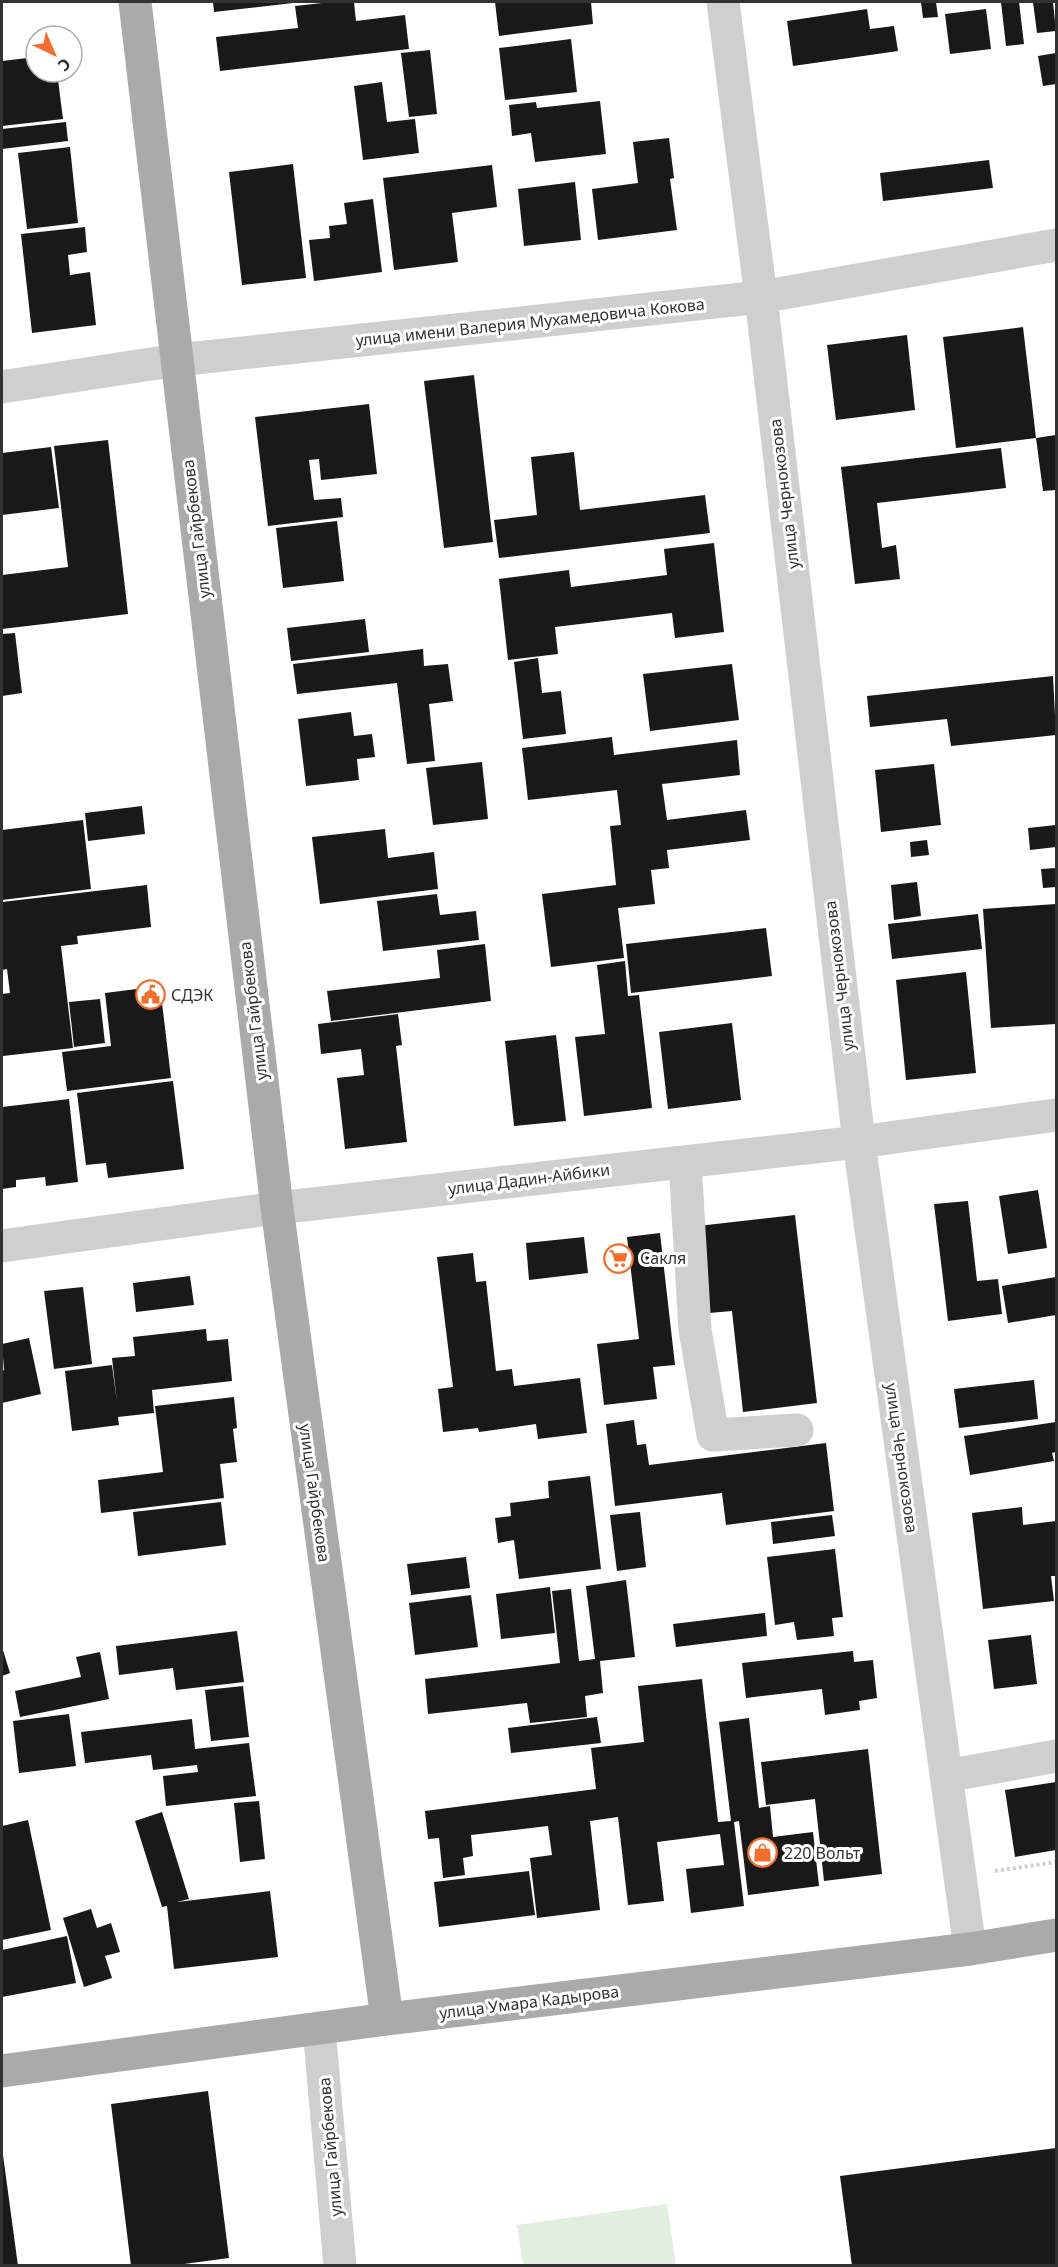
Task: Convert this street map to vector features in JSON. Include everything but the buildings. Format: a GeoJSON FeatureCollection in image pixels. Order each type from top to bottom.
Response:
{"type":"FeatureCollection","features":[{"type":"Feature","properties":{"kind":"main road","name":"улица Гайрбекова"},"geometry":{"type":"LineString","coordinates":[[135,2],[277,1208],[387,2019]]}},
{"type":"Feature","properties":{"kind":"main road","name":"улица Умара Кадырова"},"geometry":{"type":"LineString","coordinates":[[2,2071],[387,2019],[970,1949],[1056,1935]]}},
{"type":"Feature","properties":{"kind":"street","name":"улица Чернокозова"},"geometry":{"type":"LineString","coordinates":[[723,2],[761,297],[859,1142],[970,1949]]}},
{"type":"Feature","properties":{"kind":"street","name":"улица имени Валерия Мухамедовича Кокова"},"geometry":{"type":"LineString","coordinates":[[2,387],[177,360],[761,297],[1056,245]]}},
{"type":"Feature","properties":{"kind":"street","name":"улица Дадин-Айбики"},"geometry":{"type":"LineString","coordinates":[[2,1246],[277,1208],[859,1142],[1056,1115]]}},
{"type":"Feature","properties":{"kind":"street"},"geometry":{"type":"LineString","coordinates":[[685,1162],[695,1330],[713,1436],[797,1430]]}},
{"type":"Feature","properties":{"kind":"street"},"geometry":{"type":"LineString","coordinates":[[946,1776],[1056,1756]]}},
{"type":"Feature","properties":{"kind":"street","name":"улица Гайрбекова"},"geometry":{"type":"LineString","coordinates":[[319,2028],[340,2265]]}},
{"type":"Feature","properties":{"kind":"path"},"geometry":{"type":"LineString","coordinates":[[960,1876],[1056,1862]]}},
{"type":"Feature","properties":{"kind":"green space"},"geometry":{"type":"Polygon","coordinates":[[[667,2204],[676,2265],[523,2265],[517,2225],[667,2204]]]}},
{"type":"Feature","properties":{"kind":"place","name":"СДЭК"},"geometry":{"type":"Point","coordinates":[150,995]}},
{"type":"Feature","properties":{"kind":"place","name":"Сакля"},"geometry":{"type":"Point","coordinates":[619,1258]}},
{"type":"Feature","properties":{"kind":"place","name":"220 Вольт"},"geometry":{"type":"Point","coordinates":[763,1853]}}]}
